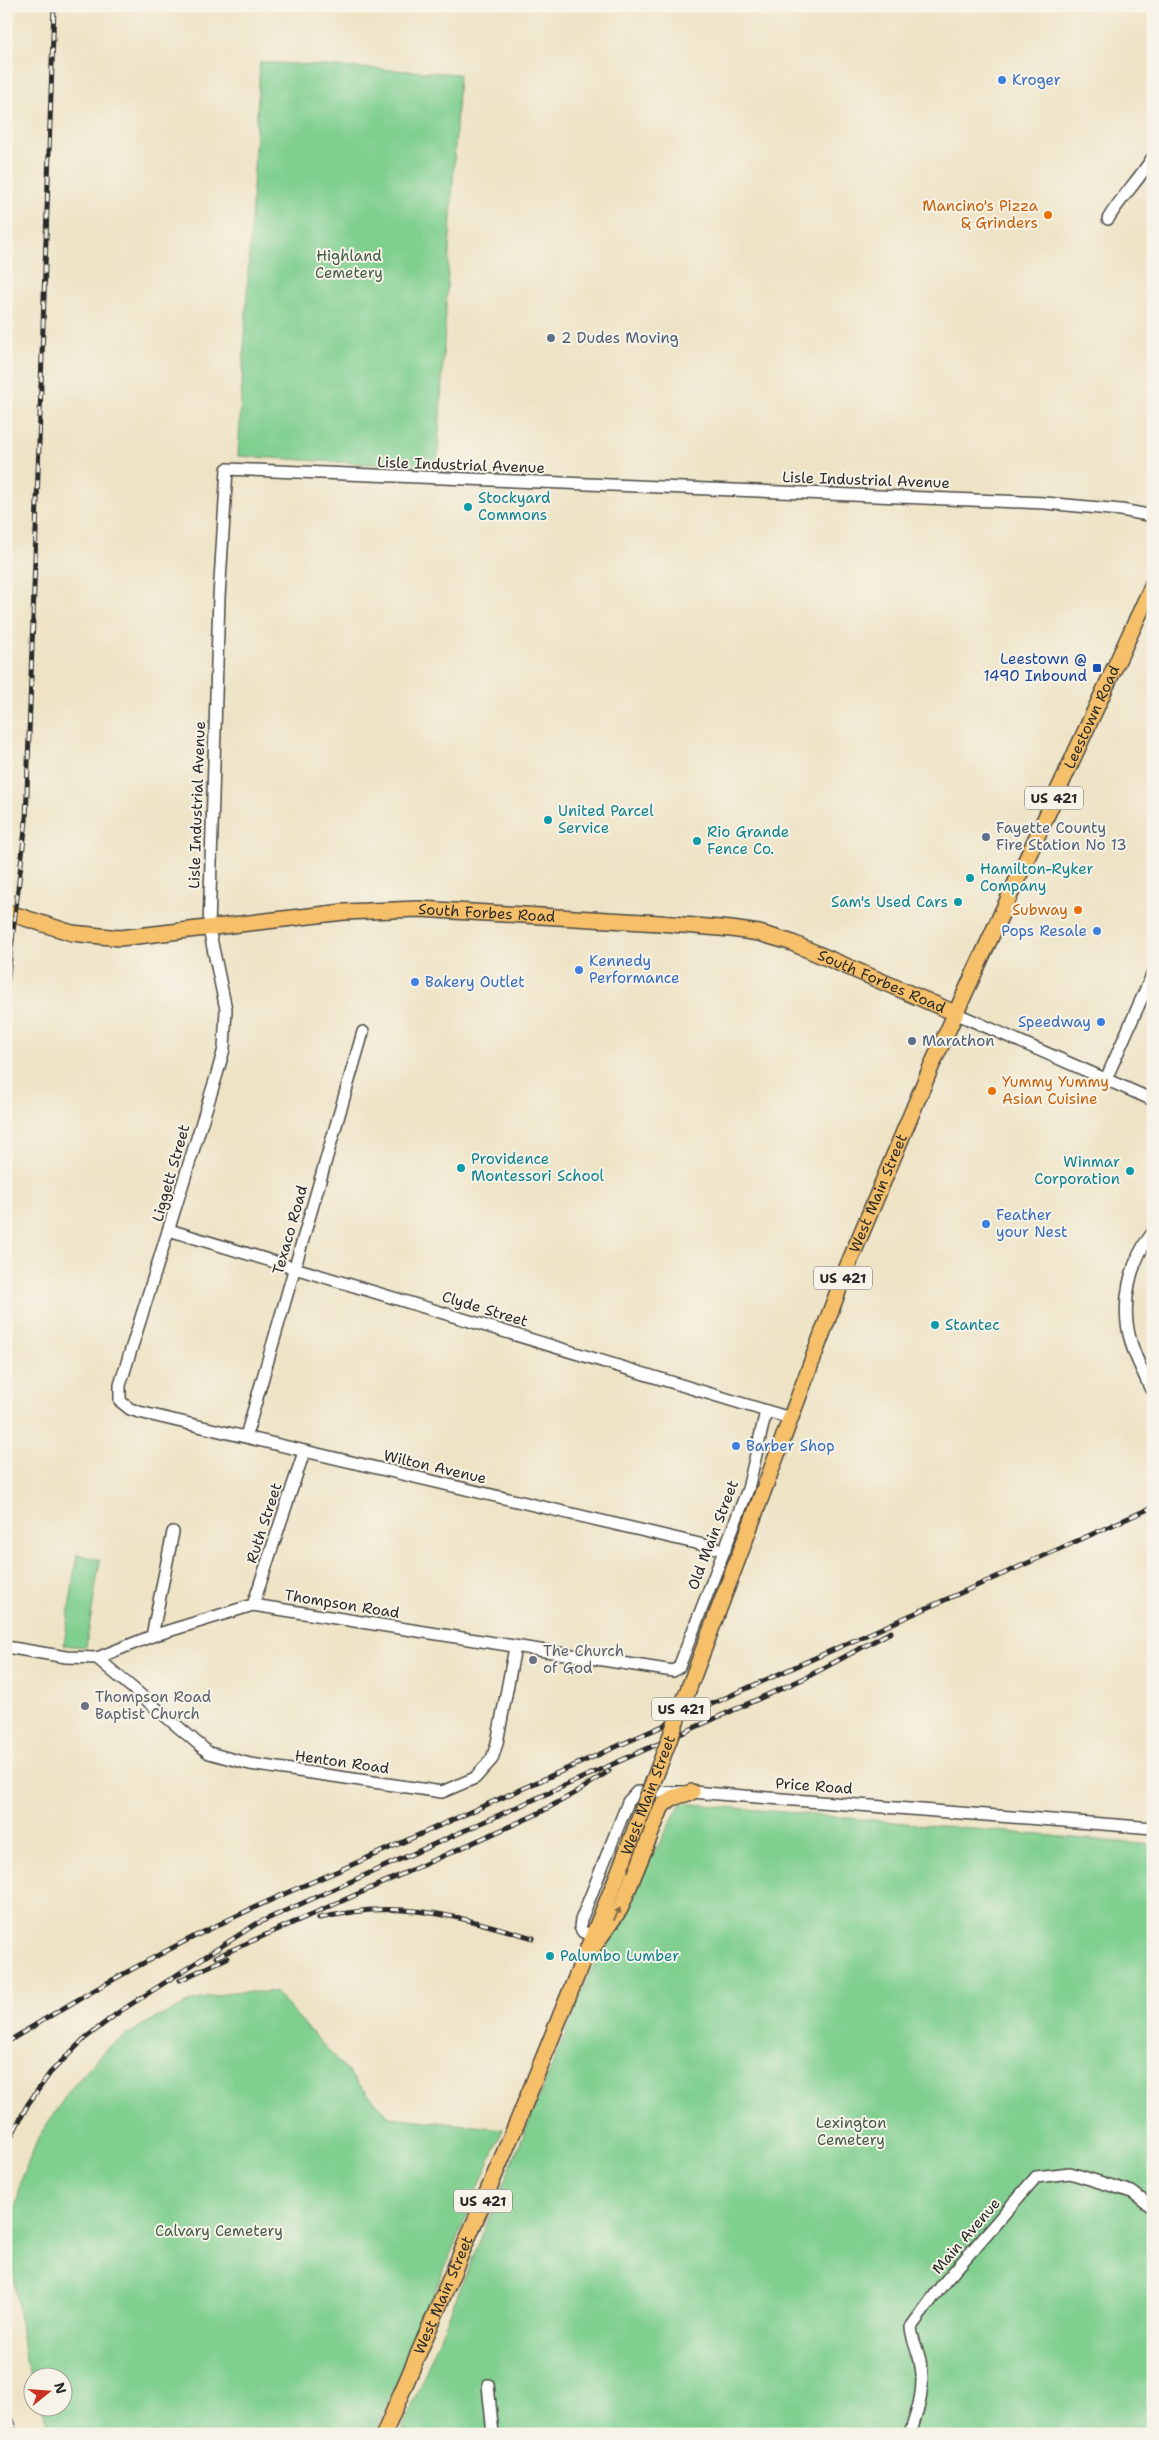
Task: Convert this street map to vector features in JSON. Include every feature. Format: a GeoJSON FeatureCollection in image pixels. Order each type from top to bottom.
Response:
{"type":"FeatureCollection","features":[{"type":"Feature","properties":{"kind":"main road","name":"Leestown Road"},"geometry":{"type":"LineString","coordinates":[[955,1013],[1153,584]]}},
{"type":"Feature","properties":{"kind":"main road","name":"South Forbes Road"},"geometry":{"type":"LineString","coordinates":[[6,912],[47,927],[120,938],[344,912],[419,909],[731,929],[790,942],[955,1013]]}},
{"type":"Feature","properties":{"kind":"main road","name":"West Main Street"},"geometry":{"type":"LineString","coordinates":[[384,2434],[580,1969],[620,1869],[850,1259],[955,1013]]}},
{"type":"Feature","properties":{"kind":"main road"},"geometry":{"type":"LineString","coordinates":[[580,1969],[617,1914],[662,1806],[672,1798],[692,1792]]}},
{"type":"Feature","properties":{"kind":"street"},"geometry":{"type":"LineString","coordinates":[[1108,219],[1119,200],[1141,177],[1153,157]]}},
{"type":"Feature","properties":{"kind":"street","name":"Lisle Industrial Avenue"},"geometry":{"type":"LineString","coordinates":[[209,929],[218,625],[227,469],[1045,503],[1121,510],[1153,516]]}},
{"type":"Feature","properties":{"kind":"street","name":"Liggett Street"},"geometry":{"type":"LineString","coordinates":[[139,1412],[123,1405],[119,1393],[120,1385],[218,1074],[226,1030],[226,1009],[209,929]]}},
{"type":"Feature","properties":{"kind":"street"},"geometry":{"type":"LineString","coordinates":[[1106,1079],[1153,973]]}},
{"type":"Feature","properties":{"kind":"street"},"geometry":{"type":"LineString","coordinates":[[955,1013],[1153,1100]]}},
{"type":"Feature","properties":{"kind":"street","name":"Texaco Road"},"geometry":{"type":"LineString","coordinates":[[246,1436],[363,1032]]}},
{"type":"Feature","properties":{"kind":"street","name":"Clyde Street"},"geometry":{"type":"LineString","coordinates":[[170,1230],[790,1418]]}},
{"type":"Feature","properties":{"kind":"street"},"geometry":{"type":"LineString","coordinates":[[1150,1388],[1131,1342],[1126,1316],[1132,1274],[1139,1252],[1153,1232]]}},
{"type":"Feature","properties":{"kind":"street","name":"Old Main Street"},"geometry":{"type":"LineString","coordinates":[[679,1667],[748,1488],[766,1411]]}},
{"type":"Feature","properties":{"kind":"street","name":"Wilton Avenue"},"geometry":{"type":"LineString","coordinates":[[139,1412],[725,1550]]}},
{"type":"Feature","properties":{"kind":"street","name":"Ruth Street"},"geometry":{"type":"LineString","coordinates":[[253,1605],[304,1452]]}},
{"type":"Feature","properties":{"kind":"street"},"geometry":{"type":"LineString","coordinates":[[152,1636],[173,1532]]}},
{"type":"Feature","properties":{"kind":"street","name":"Thompson Road"},"geometry":{"type":"LineString","coordinates":[[6,1647],[66,1657],[97,1658],[152,1636],[253,1605],[636,1664],[667,1672],[679,1667]]}},
{"type":"Feature","properties":{"kind":"street","name":"Henton Road"},"geometry":{"type":"LineString","coordinates":[[97,1658],[209,1753],[250,1764],[442,1792],[474,1778],[492,1759],[497,1743],[515,1646]]}},
{"type":"Feature","properties":{"kind":"street","name":"Price Road"},"geometry":{"type":"LineString","coordinates":[[593,1936],[583,1932],[580,1927],[581,1920],[628,1802],[637,1792],[692,1792],[1153,1828]]}},
{"type":"Feature","properties":{"kind":"street","name":"Main Avenue"},"geometry":{"type":"LineString","coordinates":[[910,2434],[922,2399],[920,2361],[912,2340],[911,2328],[943,2284],[1036,2177],[1070,2173],[1132,2192],[1153,2208]]}},
{"type":"Feature","properties":{"kind":"street"},"geometry":{"type":"LineString","coordinates":[[488,2385],[494,2434]]}},
{"type":"Feature","properties":{"kind":"green space","name":"Highland Cemetery"},"geometry":{"type":"Polygon","coordinates":[[[260,62],[459,74],[437,468],[238,456],[260,62]]]}},
{"type":"Feature","properties":{"kind":"green space"},"geometry":{"type":"Polygon","coordinates":[[[77,1554],[100,1560],[86,1647],[64,1645],[77,1554]]]}},
{"type":"Feature","properties":{"kind":"green space","name":"Lexington Cemetery"},"geometry":{"type":"Polygon","coordinates":[[[681,1803],[1153,1845],[1153,2434],[400,2434],[592,1969],[681,1803]]]}},
{"type":"Feature","properties":{"kind":"green space","name":"Calvary Cemetery"},"geometry":{"type":"Polygon","coordinates":[[[232,1992],[275,1992],[389,2117],[503,2129],[375,2434],[52,2434],[46,2418],[72,2418],[72,2368],[28,2368],[25,2360],[9,2239],[22,2178],[39,2136],[69,2091],[106,2049],[146,2023],[193,2001],[232,1992]]]}},
{"type":"Feature","properties":{"kind":"railway"},"geometry":{"type":"LineString","coordinates":[[6,992],[26,821],[54,6]]}},
{"type":"Feature","properties":{"kind":"railway"},"geometry":{"type":"LineString","coordinates":[[6,2043],[127,1972],[252,1909],[1153,1507]]}},
{"type":"Feature","properties":{"kind":"railway"},"geometry":{"type":"LineString","coordinates":[[6,2146],[28,2104],[50,2073],[84,2039],[119,2012],[256,1924],[805,1678],[891,1632]]}},
{"type":"Feature","properties":{"kind":"railway"},"geometry":{"type":"LineString","coordinates":[[216,1957],[535,1815],[577,1792],[609,1771]]}},
{"type":"Feature","properties":{"kind":"railway"},"geometry":{"type":"LineString","coordinates":[[319,1918],[345,1913],[392,1909],[433,1913],[474,1921],[533,1938]]}},
{"type":"Feature","properties":{"kind":"railway"},"geometry":{"type":"LineString","coordinates":[[180,1980],[227,1958]]}},
{"type":"Feature","properties":{"kind":"railway"},"geometry":{"type":"LineString","coordinates":[[6,2406],[16,2434]]}},
{"type":"Feature","properties":{"kind":"place","name":"Kroger"},"geometry":{"type":"Point","coordinates":[1002,80]}},
{"type":"Feature","properties":{"kind":"place","name":"Mancino's Pizza & Grinders"},"geometry":{"type":"Point","coordinates":[1048,215]}},
{"type":"Feature","properties":{"kind":"place","name":"2 Dudes Moving"},"geometry":{"type":"Point","coordinates":[551,338]}},
{"type":"Feature","properties":{"kind":"place","name":"Stockyard Commons"},"geometry":{"type":"Point","coordinates":[468,507]}},
{"type":"Feature","properties":{"kind":"place","name":"Leestown @ 1490 Inbound"},"geometry":{"type":"Point","coordinates":[1097,668]}},
{"type":"Feature","properties":{"kind":"place","name":"United Parcel Service"},"geometry":{"type":"Point","coordinates":[548,820]}},
{"type":"Feature","properties":{"kind":"place","name":"Fayette County Fire Station No 13"},"geometry":{"type":"Point","coordinates":[986,837]}},
{"type":"Feature","properties":{"kind":"place","name":"Rio Grande Fence Co."},"geometry":{"type":"Point","coordinates":[697,841]}},
{"type":"Feature","properties":{"kind":"place","name":"Hamilton-Ryker Company"},"geometry":{"type":"Point","coordinates":[970,878]}},
{"type":"Feature","properties":{"kind":"place","name":"Sam's Used Cars"},"geometry":{"type":"Point","coordinates":[958,902]}},
{"type":"Feature","properties":{"kind":"place","name":"Subway"},"geometry":{"type":"Point","coordinates":[1078,910]}},
{"type":"Feature","properties":{"kind":"place","name":"Pops Resale"},"geometry":{"type":"Point","coordinates":[1097,931]}},
{"type":"Feature","properties":{"kind":"place","name":"Kennedy Performance"},"geometry":{"type":"Point","coordinates":[579,970]}},
{"type":"Feature","properties":{"kind":"place","name":"Bakery Outlet"},"geometry":{"type":"Point","coordinates":[415,982]}},
{"type":"Feature","properties":{"kind":"place","name":"Speedway"},"geometry":{"type":"Point","coordinates":[1101,1022]}},
{"type":"Feature","properties":{"kind":"place","name":"Marathon"},"geometry":{"type":"Point","coordinates":[912,1041]}},
{"type":"Feature","properties":{"kind":"place","name":"Yummy Yummy Asian Cuisine"},"geometry":{"type":"Point","coordinates":[992,1091]}},
{"type":"Feature","properties":{"kind":"place","name":"Providence Montessori School"},"geometry":{"type":"Point","coordinates":[461,1168]}},
{"type":"Feature","properties":{"kind":"place","name":"Winmar Corporation"},"geometry":{"type":"Point","coordinates":[1130,1171]}},
{"type":"Feature","properties":{"kind":"place","name":"Feather your Nest"},"geometry":{"type":"Point","coordinates":[986,1224]}},
{"type":"Feature","properties":{"kind":"place","name":"Stantec"},"geometry":{"type":"Point","coordinates":[935,1325]}},
{"type":"Feature","properties":{"kind":"place","name":"Barber Shop"},"geometry":{"type":"Point","coordinates":[736,1446]}},
{"type":"Feature","properties":{"kind":"place","name":"The Church of God"},"geometry":{"type":"Point","coordinates":[533,1660]}},
{"type":"Feature","properties":{"kind":"place","name":"Thompson Road Baptist Church"},"geometry":{"type":"Point","coordinates":[85,1706]}},
{"type":"Feature","properties":{"kind":"place","name":"Palumbo Lumber"},"geometry":{"type":"Point","coordinates":[550,1956]}}]}
